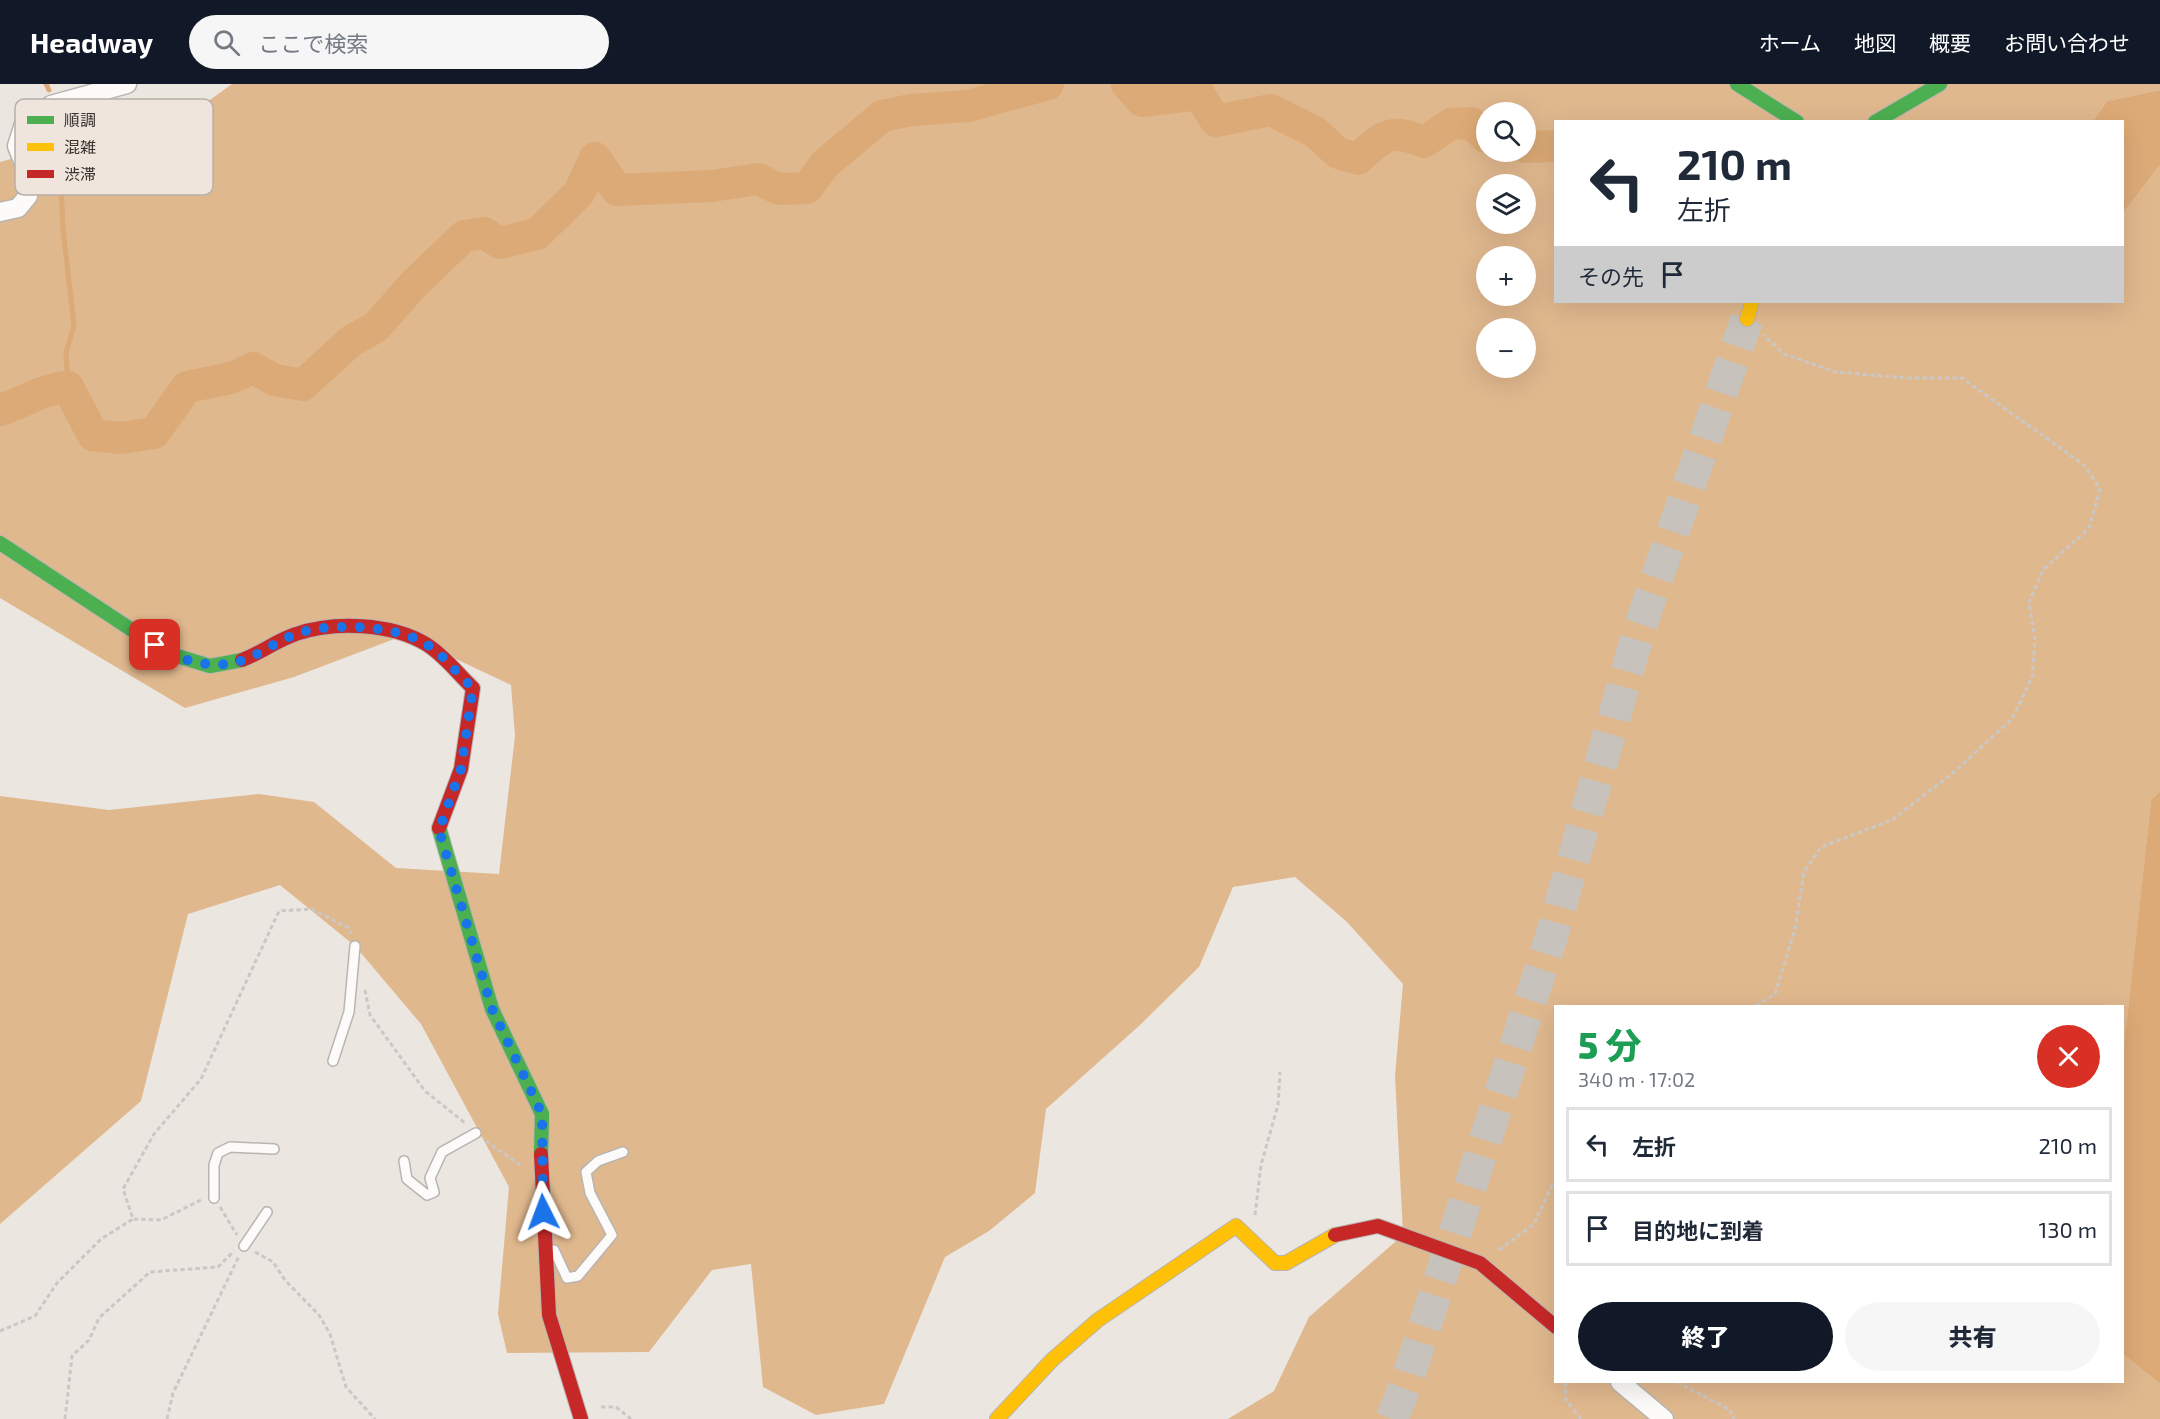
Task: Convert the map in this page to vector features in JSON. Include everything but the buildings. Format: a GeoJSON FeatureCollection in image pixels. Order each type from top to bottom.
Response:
{"type":"FeatureCollection","features":[{"type":"Feature","properties":{"kind":"main road"},"geometry":{"type":"LineString","coordinates":[[1737,84],[1794,120]]}},
{"type":"Feature","properties":{"kind":"main road"},"geometry":{"type":"LineString","coordinates":[[1878,120],[1940,84]]}},
{"type":"Feature","properties":{"kind":"main road"},"geometry":{"type":"LineString","coordinates":[[1747,319],[1752,303]]}},
{"type":"Feature","properties":{"kind":"main road"},"geometry":{"type":"LineString","coordinates":[[0,543],[167,653],[193,661],[213,666],[231,664],[297,633],[324,628],[361,627],[412,637],[426,644],[473,688],[461,769],[439,830],[492,1009],[542,1114],[541,1179],[549,1315],[580,1416]]}},
{"type":"Feature","properties":{"kind":"main road"},"geometry":{"type":"LineString","coordinates":[[997,1419],[1016,1396],[1113,1308],[1212,1246],[1236,1226],[1275,1263],[1286,1263],[1332,1236],[1378,1226],[1480,1263],[1554,1325]]}},
{"type":"Feature","properties":{"kind":"street"},"geometry":{"type":"LineString","coordinates":[[73,99],[127,84]]}},
{"type":"Feature","properties":{"kind":"street"},"geometry":{"type":"LineString","coordinates":[[0,213],[18,208],[28,195]]}},
{"type":"Feature","properties":{"kind":"street"},"geometry":{"type":"LineString","coordinates":[[1621,1383],[1664,1419]]}},
{"type":"Feature","properties":{"kind":"lane"},"geometry":{"type":"LineString","coordinates":[[333,1061],[349,1012],[355,946]]}},
{"type":"Feature","properties":{"kind":"lane"},"geometry":{"type":"LineString","coordinates":[[404,1161],[407,1179],[427,1195],[434,1192],[430,1178],[442,1152],[476,1133]]}},
{"type":"Feature","properties":{"kind":"lane"},"geometry":{"type":"LineString","coordinates":[[214,1198],[214,1165],[218,1153],[230,1147],[274,1149]]}},
{"type":"Feature","properties":{"kind":"lane"},"geometry":{"type":"LineString","coordinates":[[544,1229],[567,1278],[579,1276],[612,1235],[590,1193],[586,1172],[598,1161],[623,1152]]}},
{"type":"Feature","properties":{"kind":"lane"},"geometry":{"type":"LineString","coordinates":[[244,1246],[267,1212]]}},
{"type":"Feature","properties":{"kind":"path"},"geometry":{"type":"LineString","coordinates":[[1747,319],[1784,354],[1836,372],[1907,378],[1962,378],[2084,465],[2100,489],[2089,528],[2043,570],[2029,602],[2035,640],[2032,677],[2012,719],[1953,773],[1892,820],[1821,847],[1804,872],[1795,929],[1775,993],[1757,1005]]}},
{"type":"Feature","properties":{"kind":"path"},"geometry":{"type":"LineString","coordinates":[[133,1219],[123,1189],[154,1134],[201,1079],[279,911],[310,909],[349,928],[355,946]]}},
{"type":"Feature","properties":{"kind":"path"},"geometry":{"type":"LineString","coordinates":[[363,982],[370,1015],[425,1091],[476,1133],[541,1179]]}},
{"type":"Feature","properties":{"kind":"path"},"geometry":{"type":"LineString","coordinates":[[1252,1240],[1261,1165],[1278,1105],[1280,1072]]}},
{"type":"Feature","properties":{"kind":"path"},"geometry":{"type":"LineString","coordinates":[[1480,1263],[1534,1224],[1554,1181]]}},
{"type":"Feature","properties":{"kind":"path"},"geometry":{"type":"LineString","coordinates":[[0,1331],[34,1316],[57,1283],[101,1239],[133,1219],[161,1220],[206,1198],[214,1198],[244,1246],[273,1262],[285,1280],[319,1316],[330,1334],[346,1387],[375,1419]]}},
{"type":"Feature","properties":{"kind":"path"},"geometry":{"type":"LineString","coordinates":[[65,1419],[72,1356],[88,1340],[99,1318],[150,1272],[218,1268],[236,1249],[244,1246]]}},
{"type":"Feature","properties":{"kind":"path"},"geometry":{"type":"LineString","coordinates":[[167,1419],[173,1393],[244,1246]]}},
{"type":"Feature","properties":{"kind":"path"},"geometry":{"type":"LineString","coordinates":[[1565,1383],[1566,1400],[1581,1419]]}},
{"type":"Feature","properties":{"kind":"path"},"geometry":{"type":"LineString","coordinates":[[1679,1383],[1730,1410],[1734,1419]]}},
{"type":"Feature","properties":{"kind":"path"},"geometry":{"type":"LineString","coordinates":[[580,1416],[616,1407],[631,1419]]}},
{"type":"Feature","properties":{"kind":"shaded area"},"geometry":{"type":"Polygon","coordinates":[[[232,84],[2160,84],[2160,90],[2107,101],[2094,120],[1554,120],[1554,303],[2124,303],[2124,212],[2160,165],[2160,791],[2151,800],[2124,1058],[2124,1005],[1554,1005],[1554,1383],[2124,1383],[2124,1355],[2160,1384],[2160,1419],[1228,1419],[1274,1391],[1309,1317],[1403,1235],[1395,1076],[1403,984],[1347,922],[1295,877],[1233,887],[1199,967],[1140,1025],[1046,1109],[1035,1193],[989,1231],[945,1257],[884,1404],[816,1415],[763,1387],[751,1264],[712,1270],[649,1352],[507,1353],[498,1314],[509,1187],[421,1024],[355,946],[280,885],[188,914],[141,1101],[0,1224],[0,796],[109,810],[259,794],[314,802],[396,868],[499,874],[515,736],[511,685],[405,635],[294,677],[185,708],[0,598],[0,162],[15,158],[15,195],[213,195],[211,99],[232,84]]]}},
{"type":"Feature","properties":{"kind":"shaded area"},"geometry":{"type":"Polygon","coordinates":[[[2160,90],[2160,165],[2124,212],[2124,120],[2094,120],[2107,101],[2160,90]]]}},
{"type":"Feature","properties":{"kind":"shaded area"},"geometry":{"type":"Polygon","coordinates":[[[2160,791],[2160,1384],[2124,1355],[2124,1050],[2151,800],[2160,791]]]}},
{"type":"Feature","properties":{"kind":"waterway"},"geometry":{"type":"LineString","coordinates":[[46,84],[49,90]]}},
{"type":"Feature","properties":{"kind":"waterway"},"geometry":{"type":"LineString","coordinates":[[0,410],[42,393],[68,387],[93,435],[121,438],[154,433],[187,387],[231,378],[253,368],[275,380],[303,385],[351,341],[376,327],[413,285],[464,236],[484,233],[500,243],[537,234],[579,193],[595,158],[617,190],[712,186],[758,179],[779,189],[807,188],[825,164],[882,116],[911,110],[968,106],[1048,84]]}},
{"type":"Feature","properties":{"kind":"waterway"},"geometry":{"type":"LineString","coordinates":[[1127,84],[1142,101],[1199,94],[1216,121],[1271,110],[1315,132],[1338,153],[1358,159],[1374,144],[1388,136],[1403,135],[1424,142],[1451,124],[1471,123],[1476,128]]}},
{"type":"Feature","properties":{"kind":"waterway"},"geometry":{"type":"LineString","coordinates":[[1536,147],[1554,146]]}},
{"type":"Feature","properties":{"kind":"waterway"},"geometry":{"type":"LineString","coordinates":[[61,195],[74,325],[66,353],[68,387]]}},
{"type":"Feature","properties":{"kind":"tunnel"},"geometry":{"type":"LineString","coordinates":[[1392,1419],[1406,1384],[1551,938],[1640,627],[1747,319]]}},
{"type":"Feature","properties":{"kind":"traffic: fast"},"geometry":{"type":"LineString","coordinates":[[1737,84],[1794,120]]}},
{"type":"Feature","properties":{"kind":"traffic: fast"},"geometry":{"type":"LineString","coordinates":[[1878,120],[1940,84]]}},
{"type":"Feature","properties":{"kind":"traffic: fast"},"geometry":{"type":"LineString","coordinates":[[0,543],[167,653],[210,666],[242,660]]}},
{"type":"Feature","properties":{"kind":"traffic: fast"},"geometry":{"type":"LineString","coordinates":[[439,828],[492,1009],[542,1114],[541,1154]]}},
{"type":"Feature","properties":{"kind":"traffic: slow"},"geometry":{"type":"LineString","coordinates":[[1747,319],[1752,303]]}},
{"type":"Feature","properties":{"kind":"traffic: slow"},"geometry":{"type":"LineString","coordinates":[[997,1419],[1052,1360],[1098,1320],[1236,1226],[1275,1263],[1286,1263],[1335,1235]]}},
{"type":"Feature","properties":{"kind":"traffic: jam"},"geometry":{"type":"LineString","coordinates":[[242,660],[296,634],[327,627],[345,626],[380,628],[396,632],[426,644],[439,654],[473,688],[461,769],[439,828]]}},
{"type":"Feature","properties":{"kind":"traffic: jam"},"geometry":{"type":"LineString","coordinates":[[541,1154],[549,1315],[581,1419]]}},
{"type":"Feature","properties":{"kind":"traffic: jam"},"geometry":{"type":"LineString","coordinates":[[1335,1235],[1378,1226],[1480,1263],[1554,1325]]}},
{"type":"Feature","properties":{"kind":"route"},"geometry":{"type":"LineString","coordinates":[[155,645],[167,653],[213,666],[231,664],[249,658],[297,633],[324,628],[361,627],[412,637],[426,644],[473,688],[461,769],[439,830],[492,1009],[542,1114],[543,1212]]}}]}
